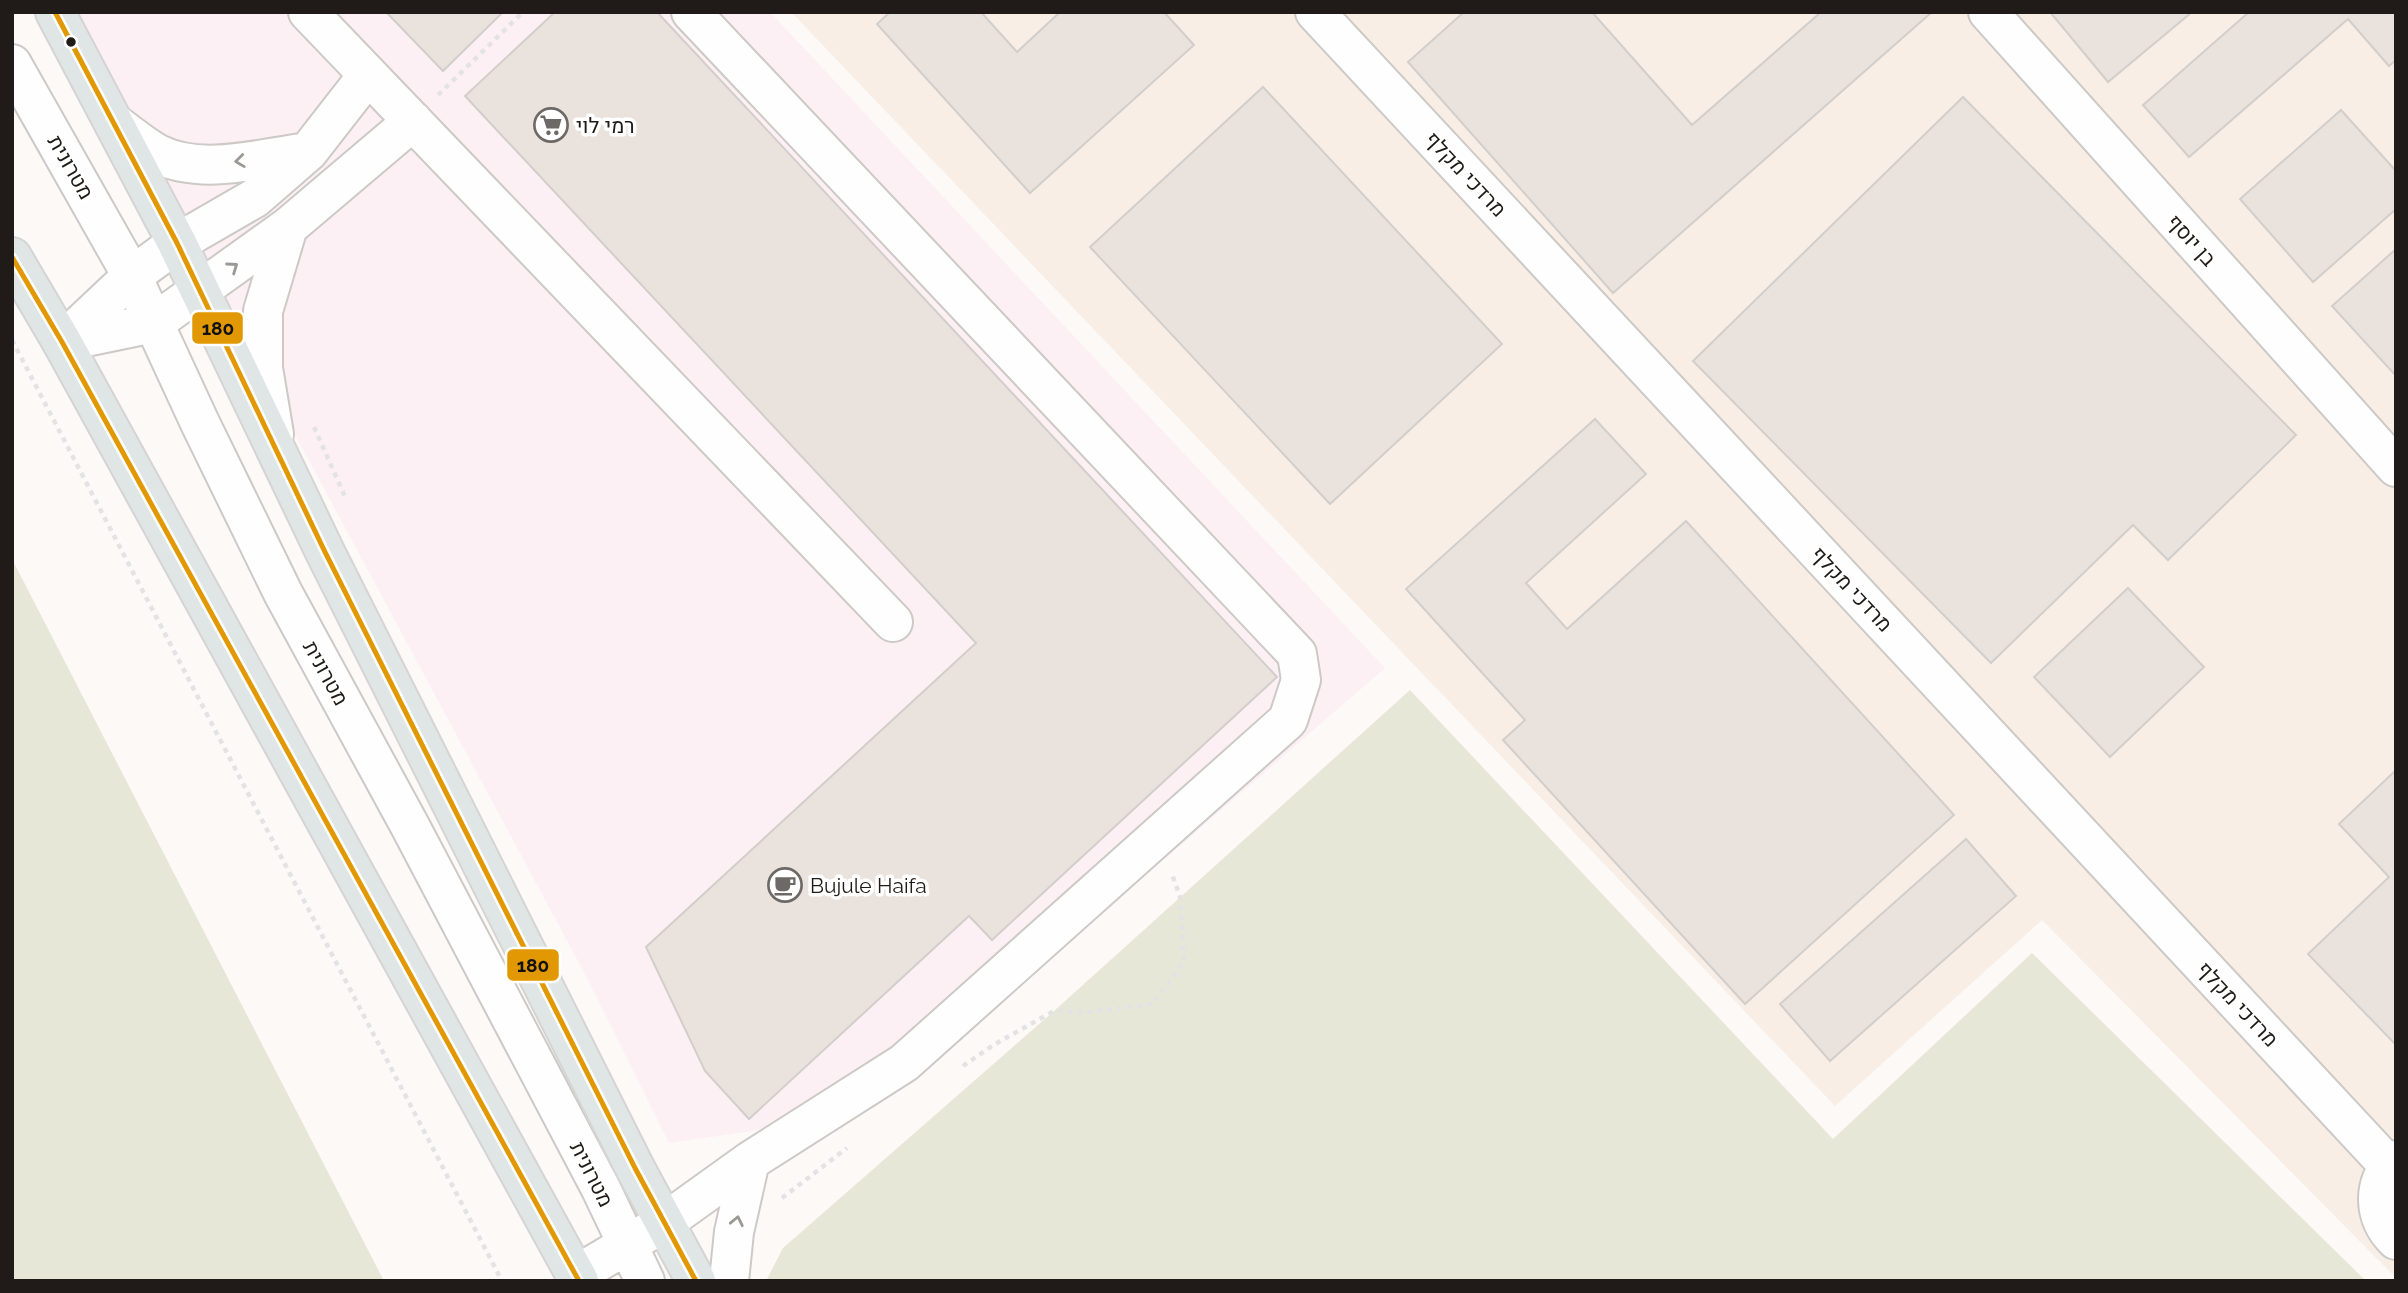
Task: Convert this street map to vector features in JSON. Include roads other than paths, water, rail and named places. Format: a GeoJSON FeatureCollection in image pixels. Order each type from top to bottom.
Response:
{"type":"FeatureCollection","features":[{"type":"Feature","properties":{"kind":"main road"},"geometry":{"type":"LineString","coordinates":[[55,12],[177,243],[277,453],[635,1168],[696,1281]]}},
{"type":"Feature","properties":{"kind":"main road"},"geometry":{"type":"LineString","coordinates":[[12,257],[62,342],[578,1278]]}},
{"type":"Feature","properties":{"kind":"street"},"geometry":{"type":"LineString","coordinates":[[308,12],[893,622]]}},
{"type":"Feature","properties":{"kind":"street"},"geometry":{"type":"LineString","coordinates":[[578,1278],[665,1222],[750,1161],[904,1063],[1288,720],[1301,680],[1297,654],[691,12]]}},
{"type":"Feature","properties":{"kind":"street","name":"מרדכי מקלף"},"geometry":{"type":"LineString","coordinates":[[1315,12],[2392,1163]]}},
{"type":"Feature","properties":{"kind":"street","name":"בן יוסף"},"geometry":{"type":"LineString","coordinates":[[1988,12],[2396,467]]}},
{"type":"Feature","properties":{"kind":"street","name":"מטרונית"},"geometry":{"type":"LineString","coordinates":[[12,64],[132,276],[283,593],[410,826],[601,1189],[645,1281]]}},
{"type":"Feature","properties":{"kind":"street"},"geometry":{"type":"LineString","coordinates":[[62,342],[132,276],[177,243],[255,198],[308,152],[368,75]]}},
{"type":"Feature","properties":{"kind":"street"},"geometry":{"type":"LineString","coordinates":[[62,342],[154,323],[288,227],[412,121]]}},
{"type":"Feature","properties":{"kind":"street"},"geometry":{"type":"LineString","coordinates":[[114,123],[158,153],[180,162],[226,163],[308,152]]}},
{"type":"Feature","properties":{"kind":"street"},"geometry":{"type":"LineString","coordinates":[[277,453],[263,368],[263,311],[288,227]]}},
{"type":"Feature","properties":{"kind":"street"},"geometry":{"type":"LineString","coordinates":[[729,1281],[734,1232],[750,1161]]}},
{"type":"Feature","properties":{"kind":"street"},"geometry":{"type":"LineString","coordinates":[[2392,1163],[2380,1182],[2377,1199],[2379,1217],[2388,1233],[2396,1240]]}},
{"type":"Feature","properties":{"kind":"place","name":"רמי לוי"},"geometry":{"type":"Point","coordinates":[551,125]}},
{"type":"Feature","properties":{"kind":"place","name":"Bujule Haifa"},"geometry":{"type":"Point","coordinates":[785,885]}}]}
